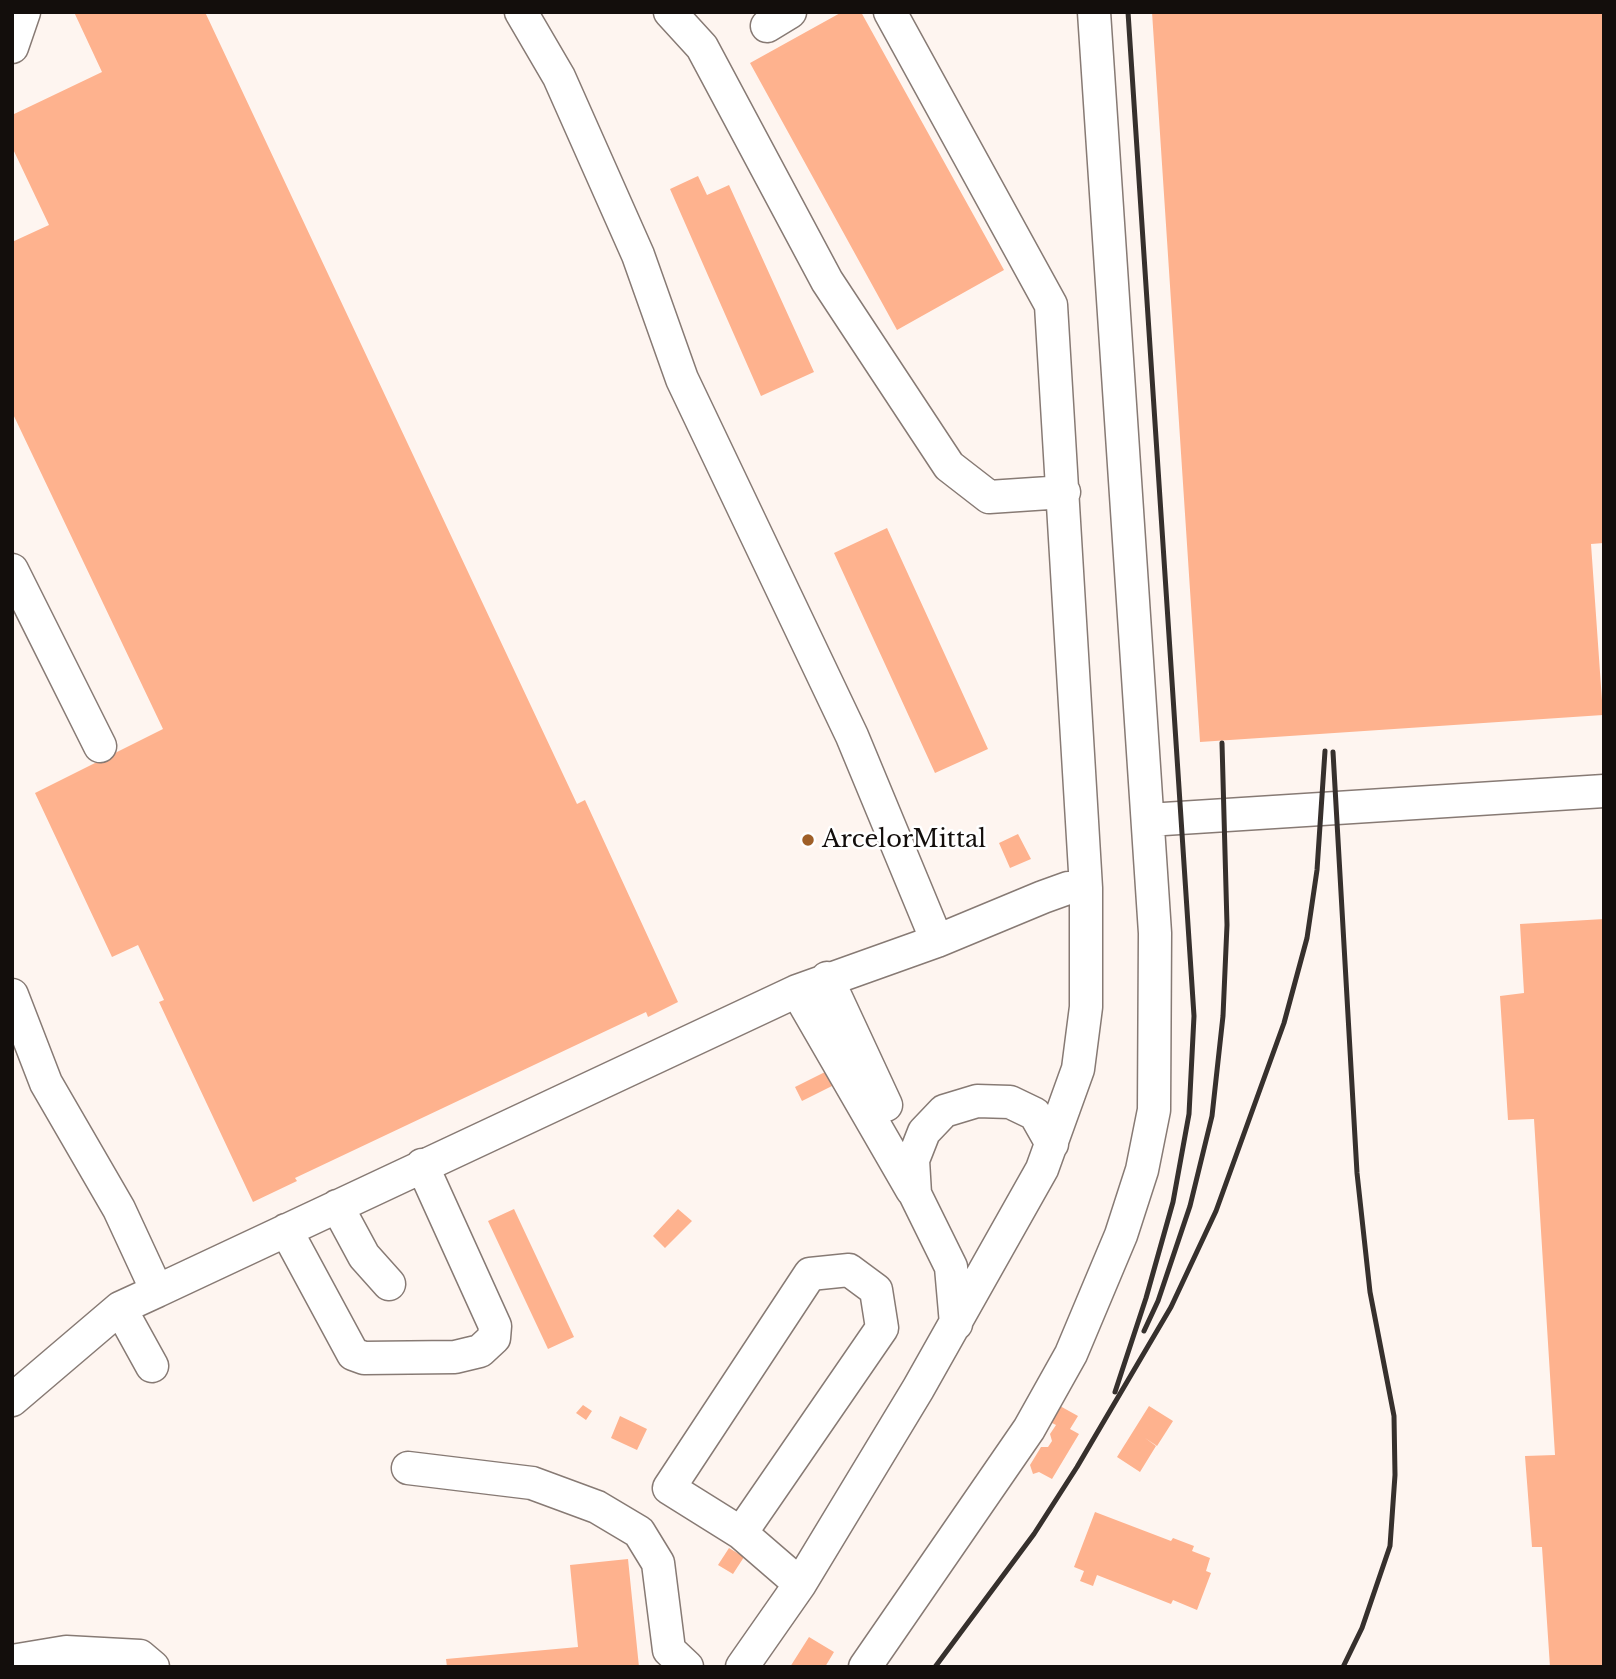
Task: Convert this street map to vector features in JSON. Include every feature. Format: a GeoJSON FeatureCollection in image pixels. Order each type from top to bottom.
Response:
{"type":"FeatureCollection","features":[{"type":"Feature","properties":{"kind":"lane"},"geometry":{"type":"LineString","coordinates":[[12,47],[24,12]]}},
{"type":"Feature","properties":{"kind":"lane"},"geometry":{"type":"LineString","coordinates":[[521,12],[559,77],[638,256],[682,379],[852,736],[937,941]]}},
{"type":"Feature","properties":{"kind":"lane"},"geometry":{"type":"LineString","coordinates":[[670,12],[702,47],[827,281],[949,466],[989,497],[1064,492]]}},
{"type":"Feature","properties":{"kind":"lane"},"geometry":{"type":"LineString","coordinates":[[742,1667],[800,1584],[956,1324],[1031,1191],[1052,1144],[1078,1069],[1084,1020],[1086,888],[1051,305],[890,12]]}},
{"type":"Feature","properties":{"kind":"lane"},"geometry":{"type":"LineString","coordinates":[[865,1667],[1029,1429],[1071,1354],[1121,1235],[1142,1170],[1154,1110],[1155,933],[1094,12]]}},
{"type":"Feature","properties":{"kind":"lane"},"geometry":{"type":"LineString","coordinates":[[12,570],[100,746]]}},
{"type":"Feature","properties":{"kind":"lane"},"geometry":{"type":"LineString","coordinates":[[1148,820],[1604,791]]}},
{"type":"Feature","properties":{"kind":"lane"},"geometry":{"type":"LineString","coordinates":[[12,1400],[120,1308],[797,991],[827,978],[937,941],[1068,888],[1086,888]]}},
{"type":"Feature","properties":{"kind":"lane"},"geometry":{"type":"LineString","coordinates":[[827,978],[913,1160],[915,1194]]}},
{"type":"Feature","properties":{"kind":"lane"},"geometry":{"type":"LineString","coordinates":[[797,991],[915,1194],[951,1267],[956,1324]]}},
{"type":"Feature","properties":{"kind":"lane"},"geometry":{"type":"LineString","coordinates":[[12,995],[46,1083],[119,1209],[157,1291]]}},
{"type":"Feature","properties":{"kind":"lane"},"geometry":{"type":"LineString","coordinates":[[913,1160],[924,1132],[944,1111],[977,1101],[1010,1102],[1035,1114],[1052,1144]]}},
{"type":"Feature","properties":{"kind":"lane"},"geometry":{"type":"LineString","coordinates":[[286,1230],[353,1354],[365,1359],[455,1357],[480,1350],[494,1338],[495,1326],[422,1165]]}},
{"type":"Feature","properties":{"kind":"lane"},"geometry":{"type":"LineString","coordinates":[[337,1206],[364,1256],[388,1284]]}},
{"type":"Feature","properties":{"kind":"lane"},"geometry":{"type":"LineString","coordinates":[[741,1533],[882,1328],[876,1290],[849,1270],[810,1274],[669,1488],[741,1533],[800,1584]]}},
{"type":"Feature","properties":{"kind":"lane"},"geometry":{"type":"LineString","coordinates":[[120,1308],[152,1366]]}},
{"type":"Feature","properties":{"kind":"lane"},"geometry":{"type":"LineString","coordinates":[[408,1468],[532,1483],[597,1507],[639,1532],[659,1563],[669,1650],[687,1667]]}},
{"type":"Feature","properties":{"kind":"lane"},"geometry":{"type":"LineString","coordinates":[[12,1661],[66,1651],[140,1656],[153,1667]]}},
{"type":"Feature","properties":{"kind":"building"},"geometry":{"type":"Polygon","coordinates":[[[74,12],[205,12],[577,804],[585,800],[678,1002],[648,1017],[646,1012],[295,1178],[297,1181],[253,1202],[159,1002],[164,1000],[138,945],[112,957],[35,793],[163,729],[12,412],[12,242],[49,225],[12,147],[12,115],[102,72],[74,12]]]}},
{"type":"Feature","properties":{"kind":"building"},"geometry":{"type":"Polygon","coordinates":[[[842,12],[861,12],[1004,270],[897,330],[750,63],[842,12]]]}},
{"type":"Feature","properties":{"kind":"building"},"geometry":{"type":"Polygon","coordinates":[[[1152,12],[1604,12],[1604,543],[1591,544],[1603,715],[1200,742],[1152,12]]]}},
{"type":"Feature","properties":{"kind":"building"},"geometry":{"type":"Polygon","coordinates":[[[698,176],[707,195],[729,185],[814,372],[761,396],[670,189],[698,176]]]}},
{"type":"Feature","properties":{"kind":"building"},"geometry":{"type":"Polygon","coordinates":[[[887,528],[988,749],[935,773],[834,553],[887,528]]]}},
{"type":"Feature","properties":{"kind":"building"},"geometry":{"type":"Polygon","coordinates":[[[1018,834],[1031,859],[1010,868],[999,843],[1018,834]]]}},
{"type":"Feature","properties":{"kind":"building"},"geometry":{"type":"Polygon","coordinates":[[[1604,919],[1604,1667],[1550,1667],[1542,1547],[1532,1547],[1525,1456],[1555,1455],[1534,1119],[1508,1120],[1500,996],[1524,993],[1520,924],[1604,919]]]}},
{"type":"Feature","properties":{"kind":"building"},"geometry":{"type":"Polygon","coordinates":[[[829,1070],[836,1084],[802,1101],[795,1087],[829,1070]]]}},
{"type":"Feature","properties":{"kind":"building"},"geometry":{"type":"Polygon","coordinates":[[[514,1209],[574,1337],[548,1349],[488,1221],[514,1209]]]}},
{"type":"Feature","properties":{"kind":"building"},"geometry":{"type":"Polygon","coordinates":[[[678,1209],[692,1221],[665,1248],[653,1236],[678,1209]]]}},
{"type":"Feature","properties":{"kind":"building"},"geometry":{"type":"Polygon","coordinates":[[[583,1405],[592,1411],[586,1420],[576,1413],[583,1405]]]}},
{"type":"Feature","properties":{"kind":"building"},"geometry":{"type":"Polygon","coordinates":[[[1060,1406],[1078,1416],[1070,1429],[1079,1434],[1052,1479],[1039,1472],[1033,1474],[1030,1465],[1041,1447],[1048,1447],[1052,1441],[1050,1434],[1056,1425],[1050,1422],[1060,1406]]]}},
{"type":"Feature","properties":{"kind":"building"},"geometry":{"type":"Polygon","coordinates":[[[1149,1406],[1173,1421],[1157,1446],[1145,1438],[1156,1446],[1140,1472],[1117,1457],[1149,1406]]]}},
{"type":"Feature","properties":{"kind":"building"},"geometry":{"type":"Polygon","coordinates":[[[620,1416],[647,1429],[637,1450],[611,1438],[620,1416]]]}},
{"type":"Feature","properties":{"kind":"building"},"geometry":{"type":"Polygon","coordinates":[[[1095,1512],[1171,1541],[1173,1538],[1194,1546],[1192,1551],[1210,1558],[1206,1571],[1211,1573],[1197,1610],[1173,1600],[1171,1604],[1097,1575],[1093,1586],[1080,1581],[1084,1571],[1074,1567],[1095,1512]]]}},
{"type":"Feature","properties":{"kind":"building"},"geometry":{"type":"Polygon","coordinates":[[[729,1548],[744,1557],[733,1574],[718,1565],[729,1548]]]}},
{"type":"Feature","properties":{"kind":"building"},"geometry":{"type":"Polygon","coordinates":[[[628,1559],[639,1667],[447,1667],[446,1659],[578,1647],[570,1565],[628,1559]]]}},
{"type":"Feature","properties":{"kind":"building"},"geometry":{"type":"Polygon","coordinates":[[[809,1637],[834,1652],[825,1667],[790,1667],[809,1637]]]}},
{"type":"Feature","properties":{"kind":"railway"},"geometry":{"type":"LineString","coordinates":[[1115,1392],[1146,1298],[1173,1202],[1189,1114],[1194,1016],[1128,12]]}},
{"type":"Feature","properties":{"kind":"railway"},"geometry":{"type":"LineString","coordinates":[[1144,1331],[1158,1301],[1190,1206],[1212,1116],[1223,1016],[1227,925],[1222,743]]}},
{"type":"Feature","properties":{"kind":"railway"},"geometry":{"type":"LineString","coordinates":[[935,1667],[1034,1534],[1077,1467],[1171,1307],[1216,1211],[1284,1023],[1307,938],[1317,870],[1325,751]]}},
{"type":"Feature","properties":{"kind":"railway"},"geometry":{"type":"LineString","coordinates":[[1333,752],[1357,1173],[1370,1292],[1394,1416],[1395,1475],[1390,1546],[1362,1628],[1343,1667]]}},
{"type":"Feature","properties":{"kind":"place","name":"ArcelorMittal"},"geometry":{"type":"Point","coordinates":[808,840]}}]}
